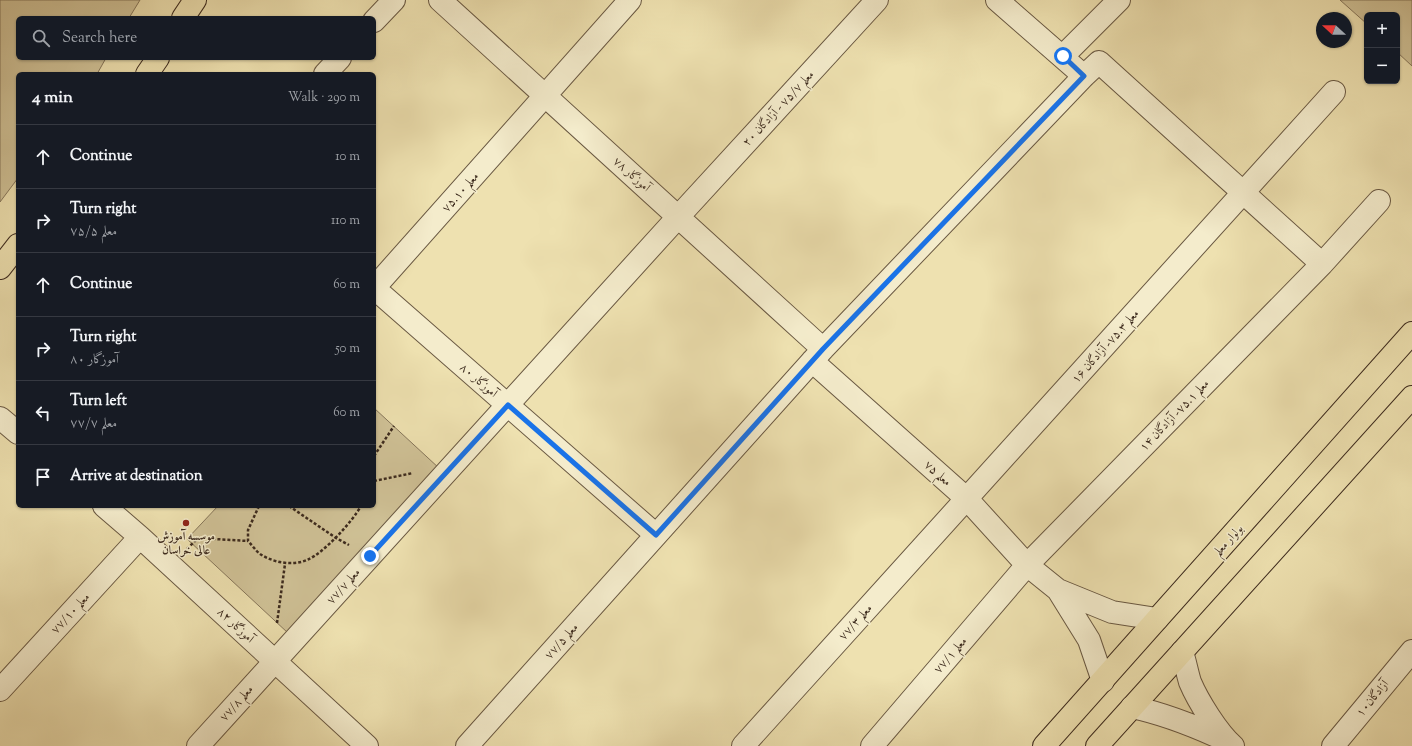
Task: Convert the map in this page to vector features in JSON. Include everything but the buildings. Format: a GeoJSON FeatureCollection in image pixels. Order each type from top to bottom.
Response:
{"type":"FeatureCollection","features":[{"type":"Feature","properties":{"kind":"main road"},"geometry":{"type":"LineString","coordinates":[[148,72],[157,60]]}},
{"type":"Feature","properties":{"kind":"main road"},"geometry":{"type":"LineString","coordinates":[[0,268],[16,248]]}},
{"type":"Feature","properties":{"kind":"main road","name":"بولوار معلم"},"geometry":{"type":"LineString","coordinates":[[1044,746],[1412,333]]}},
{"type":"Feature","properties":{"kind":"main road"},"geometry":{"type":"LineString","coordinates":[[1097,746],[1412,397]]}},
{"type":"Feature","properties":{"kind":"street"},"geometry":{"type":"LineString","coordinates":[[376,19],[394,0]]}},
{"type":"Feature","properties":{"kind":"street","name":"آموزگار ۷۸"},"geometry":{"type":"LineString","coordinates":[[440,0],[678,217],[818,355]]}},
{"type":"Feature","properties":{"kind":"street","name":"معلم ۷۵.۱۰"},"geometry":{"type":"LineString","coordinates":[[376,286],[630,0]]}},
{"type":"Feature","properties":{"kind":"street","name":"معلم ۷۵/۷ - آزادگان ۲۰"},"geometry":{"type":"LineString","coordinates":[[508,405],[877,0]]}},
{"type":"Feature","properties":{"kind":"street"},"geometry":{"type":"LineString","coordinates":[[997,0],[1063,56],[1084,76]]}},
{"type":"Feature","properties":{"kind":"street"},"geometry":{"type":"LineString","coordinates":[[1063,56],[1119,0]]}},
{"type":"Feature","properties":{"kind":"street"},"geometry":{"type":"LineString","coordinates":[[327,72],[338,60]]}},
{"type":"Feature","properties":{"kind":"street","name":"معلم ۷۷/۵"},"geometry":{"type":"LineString","coordinates":[[467,746],[818,355],[1098,62],[1243,193]]}},
{"type":"Feature","properties":{"kind":"street","name":"معلم ۷۵.۳- آزادگان ۱۶"},"geometry":{"type":"LineString","coordinates":[[967,499],[1334,92]]}},
{"type":"Feature","properties":{"kind":"street"},"geometry":{"type":"LineString","coordinates":[[1243,193],[1322,264]]}},
{"type":"Feature","properties":{"kind":"street","name":"معلم ۷۵.۱- آزادگان ۱۴"},"geometry":{"type":"LineString","coordinates":[[1027,565],[1322,264],[1380,201]]}},
{"type":"Feature","properties":{"kind":"street","name":"آموزگار ۸۰"},"geometry":{"type":"LineString","coordinates":[[376,290],[656,535]]}},
{"type":"Feature","properties":{"kind":"street","name":"معلم ۷۵"},"geometry":{"type":"LineString","coordinates":[[818,355],[967,499],[1027,565],[1058,590]]}},
{"type":"Feature","properties":{"kind":"street","name":"معلم ۷۷/۷"},"geometry":{"type":"LineString","coordinates":[[267,654],[370,556],[508,405]]}},
{"type":"Feature","properties":{"kind":"street"},"geometry":{"type":"LineString","coordinates":[[0,418],[16,431]]}},
{"type":"Feature","properties":{"kind":"street","name":"معلم ۷۷/۳"},"geometry":{"type":"LineString","coordinates":[[744,746],[967,499]]}},
{"type":"Feature","properties":{"kind":"street","name":"آموزگار ۸۲"},"geometry":{"type":"LineString","coordinates":[[106,508],[170,564],[367,746]]}},
{"type":"Feature","properties":{"kind":"street","name":"معلم ۷۷/۱۰"},"geometry":{"type":"LineString","coordinates":[[0,690],[140,537]]}},
{"type":"Feature","properties":{"kind":"street","name":"معلم ۷۷/۱"},"geometry":{"type":"LineString","coordinates":[[872,746],[1027,565]]}},
{"type":"Feature","properties":{"kind":"street"},"geometry":{"type":"LineString","coordinates":[[1058,590],[1112,612],[1157,619]]}},
{"type":"Feature","properties":{"kind":"street"},"geometry":{"type":"LineString","coordinates":[[1058,590],[1090,640],[1103,680]]}},
{"type":"Feature","properties":{"kind":"street","name":"آزادگان۱۰"},"geometry":{"type":"LineString","coordinates":[[1333,746],[1412,651]]}},
{"type":"Feature","properties":{"kind":"street"},"geometry":{"type":"LineString","coordinates":[[1182,652],[1190,682],[1203,707],[1230,743]]}},
{"type":"Feature","properties":{"kind":"street","name":"معلم ۷۷/۸"},"geometry":{"type":"LineString","coordinates":[[198,746],[267,654]]}},
{"type":"Feature","properties":{"kind":"street"},"geometry":{"type":"LineString","coordinates":[[1132,707],[1157,712],[1190,724],[1230,743]]}},
{"type":"Feature","properties":{"kind":"path"},"geometry":{"type":"LineString","coordinates":[[376,453],[394,426]]}},
{"type":"Feature","properties":{"kind":"path"},"geometry":{"type":"LineString","coordinates":[[376,481],[430,469],[444,475]]}},
{"type":"Feature","properties":{"kind":"path"},"geometry":{"type":"LineString","coordinates":[[258,508],[248,530],[248,541],[260,554],[285,564],[308,560],[327,547],[346,527],[360,508]]}},
{"type":"Feature","properties":{"kind":"path"},"geometry":{"type":"LineString","coordinates":[[292,508],[336,538],[370,556]]}},
{"type":"Feature","properties":{"kind":"path"},"geometry":{"type":"LineString","coordinates":[[170,564],[198,538],[248,541]]}},
{"type":"Feature","properties":{"kind":"path"},"geometry":{"type":"LineString","coordinates":[[267,654],[278,621],[285,564]]}},
{"type":"Feature","properties":{"kind":"shaded area"},"geometry":{"type":"Polygon","coordinates":[[[0,0],[140,0],[130,16],[16,16],[16,60],[105,60],[98,72],[16,72],[16,181],[0,202],[0,0]]]}},
{"type":"Feature","properties":{"kind":"shaded area"},"geometry":{"type":"Polygon","coordinates":[[[1340,0],[1412,0],[1412,66],[1400,55],[1400,12],[1364,12],[1364,21],[1340,0]]]}},
{"type":"Feature","properties":{"kind":"shaded area"},"geometry":{"type":"Polygon","coordinates":[[[376,410],[440,469],[288,633],[187,539],[216,508],[376,508],[376,410]]]}},
{"type":"Feature","properties":{"kind":"place","name":"موسسه آموزش عالی خراسان"},"geometry":{"type":"Point","coordinates":[186,523]}},
{"type":"Feature","properties":{"kind":"route"},"geometry":{"type":"LineString","coordinates":[[370,556],[508,405],[656,535],[823,349],[1084,76],[1063,56]]}}]}
